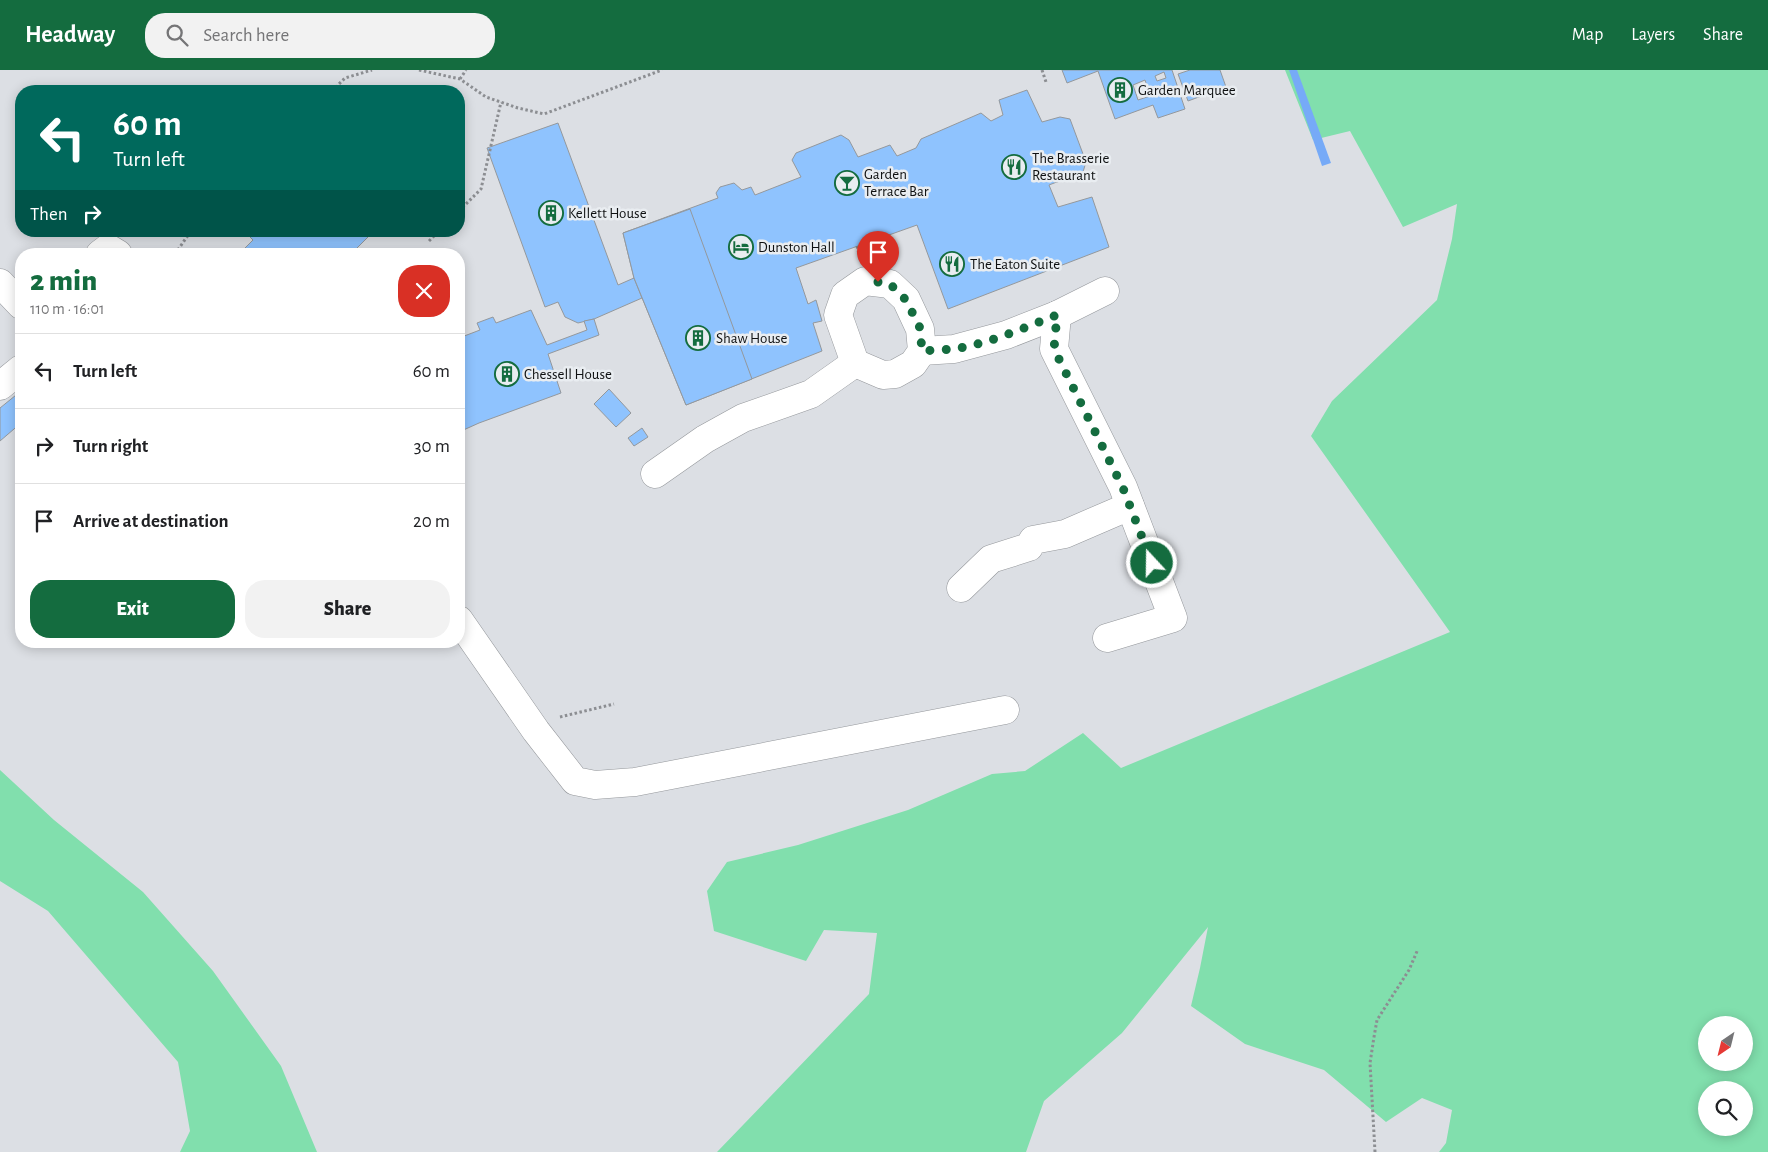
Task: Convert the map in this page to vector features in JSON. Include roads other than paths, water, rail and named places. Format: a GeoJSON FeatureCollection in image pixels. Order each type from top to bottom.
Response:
{"type":"FeatureCollection","features":[{"type":"Feature","properties":{"kind":"lane"},"geometry":{"type":"LineString","coordinates":[[866,281],[890,284],[906,300],[920,328],[922,351],[913,364],[895,374],[882,374],[855,363],[838,315],[845,295],[866,281]]}},
{"type":"Feature","properties":{"kind":"lane"},"geometry":{"type":"LineString","coordinates":[[0,283],[15,299]]}},
{"type":"Feature","properties":{"kind":"lane"},"geometry":{"type":"LineString","coordinates":[[922,351],[954,348],[1006,335],[1057,315],[1105,291]]}},
{"type":"Feature","properties":{"kind":"lane"},"geometry":{"type":"LineString","coordinates":[[1057,315],[1054,349],[1123,488],[1173,618],[1107,638]]}},
{"type":"Feature","properties":{"kind":"lane"},"geometry":{"type":"LineString","coordinates":[[655,474],[705,439],[743,418],[810,394],[855,363]]}},
{"type":"Feature","properties":{"kind":"lane"},"geometry":{"type":"LineString","coordinates":[[0,386],[15,374]]}},
{"type":"Feature","properties":{"kind":"lane"},"geometry":{"type":"LineString","coordinates":[[961,588],[991,560],[1029,547],[1033,540],[1065,534],[1130,506]]}},
{"type":"Feature","properties":{"kind":"lane"},"geometry":{"type":"LineString","coordinates":[[465,629],[536,731],[575,780],[595,785],[635,782],[1005,710]]}},
{"type":"Feature","properties":{"kind":"water"},"geometry":{"type":"Polygon","coordinates":[[[1289,70],[1297,70],[1331,163],[1322,166],[1289,70]]]}},
{"type":"Feature","properties":{"kind":"place","name":"Garden Marquee"},"geometry":{"type":"Point","coordinates":[1120,90]}},
{"type":"Feature","properties":{"kind":"place","name":"The Brasserie Restaurant"},"geometry":{"type":"Point","coordinates":[1014,167]}},
{"type":"Feature","properties":{"kind":"place","name":"Garden Terrace Bar"},"geometry":{"type":"Point","coordinates":[847,183]}},
{"type":"Feature","properties":{"kind":"place","name":"Kellett House"},"geometry":{"type":"Point","coordinates":[551,213]}},
{"type":"Feature","properties":{"kind":"place","name":"Dunston Hall"},"geometry":{"type":"Point","coordinates":[741,247]}},
{"type":"Feature","properties":{"kind":"place","name":"The Eaton Suite"},"geometry":{"type":"Point","coordinates":[952,264]}},
{"type":"Feature","properties":{"kind":"place","name":"Shaw House"},"geometry":{"type":"Point","coordinates":[698,338]}},
{"type":"Feature","properties":{"kind":"place","name":"Chessell House"},"geometry":{"type":"Point","coordinates":[507,374]}}]}
